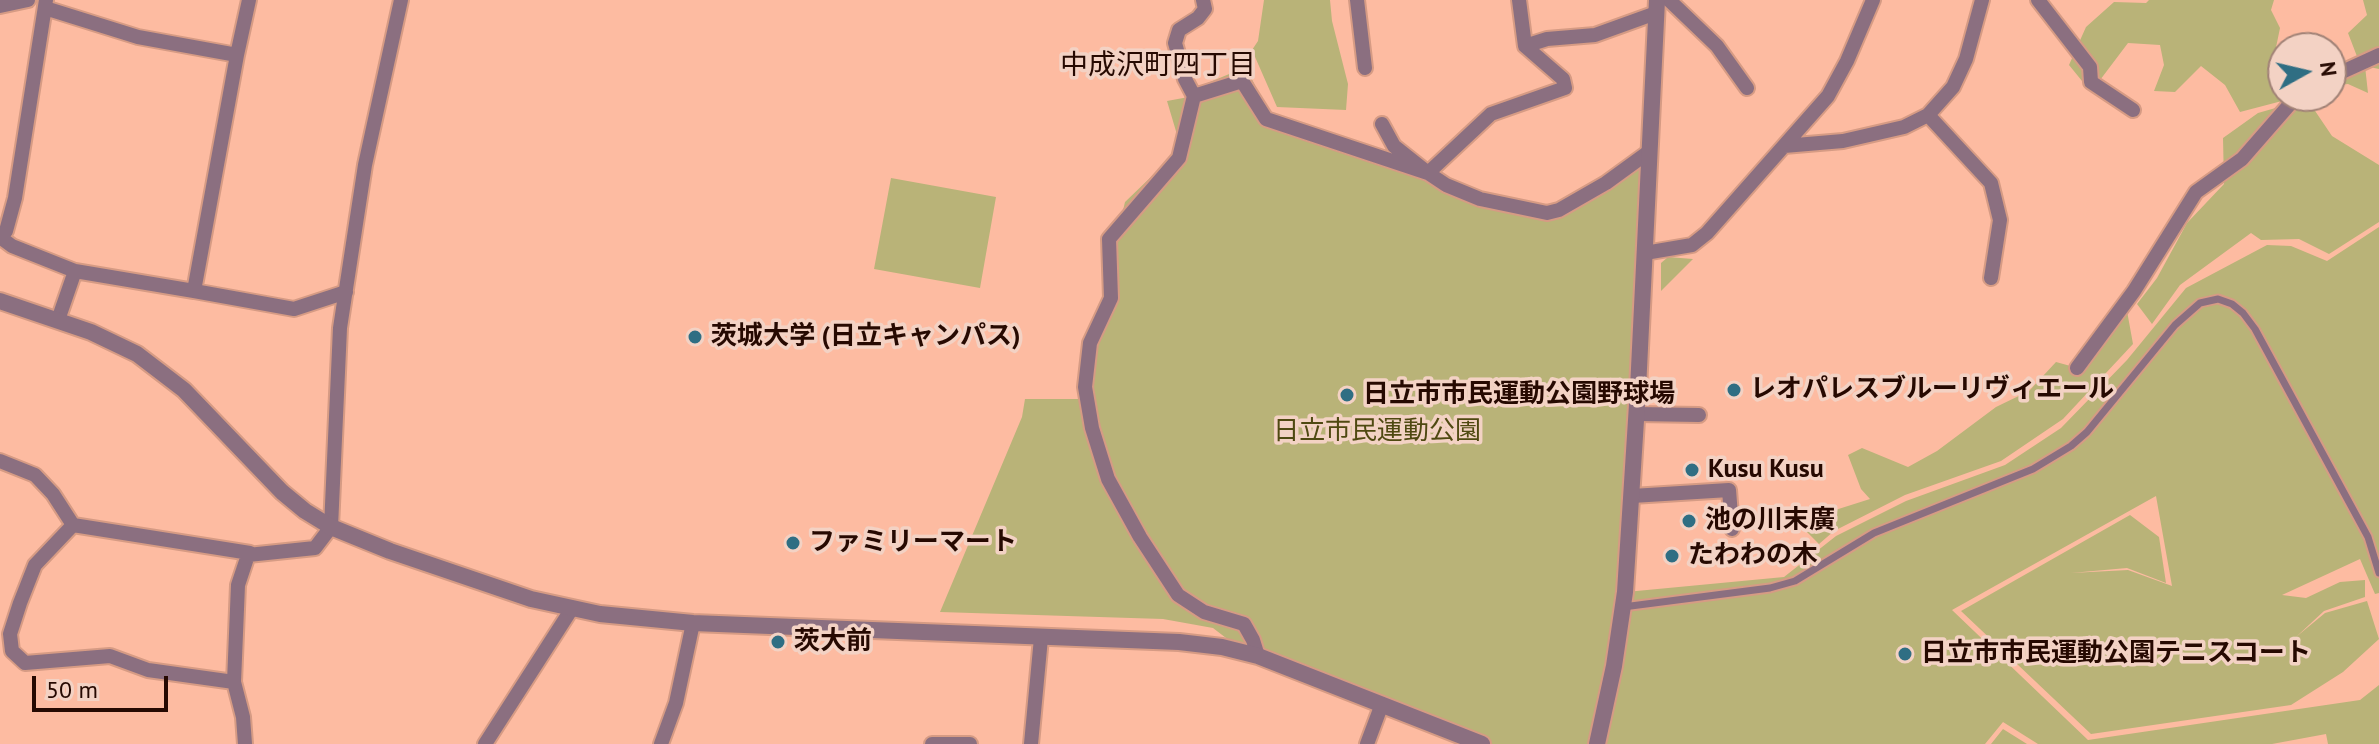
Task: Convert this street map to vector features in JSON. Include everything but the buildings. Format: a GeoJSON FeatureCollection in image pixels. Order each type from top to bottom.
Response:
{"type":"FeatureCollection","features":[{"type":"Feature","properties":{"kind":"street"},"geometry":{"type":"LineString","coordinates":[[0,6],[28,0]]}},
{"type":"Feature","properties":{"kind":"street"},"geometry":{"type":"LineString","coordinates":[[194,291],[249,0]]}},
{"type":"Feature","properties":{"kind":"street"},"geometry":{"type":"LineString","coordinates":[[0,461],[35,475],[53,494],[73,525],[250,553],[315,548],[331,527],[340,328],[365,165],[401,0]]}},
{"type":"Feature","properties":{"kind":"street"},"geometry":{"type":"LineString","coordinates":[[1203,0],[1205,9],[1198,18],[1179,30],[1175,43],[1185,79],[1194,96],[1179,158],[1109,239],[1111,298],[1090,343],[1085,387],[1092,428],[1108,479],[1140,537],[1178,595],[1204,612],[1244,624],[1258,656]]}},
{"type":"Feature","properties":{"kind":"street"},"geometry":{"type":"LineString","coordinates":[[1357,0],[1365,68]]}},
{"type":"Feature","properties":{"kind":"street"},"geometry":{"type":"LineString","coordinates":[[1428,173],[1491,114],[1565,88],[1563,79],[1525,46],[1519,0]]}},
{"type":"Feature","properties":{"kind":"street"},"geometry":{"type":"LineString","coordinates":[[1669,0],[1717,46],[1747,88]]}},
{"type":"Feature","properties":{"kind":"street"},"geometry":{"type":"LineString","coordinates":[[1645,253],[1692,245],[1707,233],[1828,96],[1873,0]]}},
{"type":"Feature","properties":{"kind":"street"},"geometry":{"type":"LineString","coordinates":[[1784,146],[1843,141],[1904,127],[1928,115],[1953,87],[1960,73],[1982,0]]}},
{"type":"Feature","properties":{"kind":"street"},"geometry":{"type":"LineString","coordinates":[[2038,0],[2090,67],[2091,82],[2133,110]]}},
{"type":"Feature","properties":{"kind":"street"},"geometry":{"type":"LineString","coordinates":[[237,55],[138,37],[45,4],[13,207],[6,231],[0,237],[12,246],[75,271],[294,309],[346,292]]}},
{"type":"Feature","properties":{"kind":"street"},"geometry":{"type":"LineString","coordinates":[[1525,46],[1547,39],[1595,35],[1657,6],[1637,414],[1623,607],[1597,744]]}},
{"type":"Feature","properties":{"kind":"street"},"geometry":{"type":"LineString","coordinates":[[2347,70],[2379,55]]}},
{"type":"Feature","properties":{"kind":"street"},"geometry":{"type":"LineString","coordinates":[[1194,96],[1242,81],[1266,119],[1428,173]]}},
{"type":"Feature","properties":{"kind":"street"},"geometry":{"type":"LineString","coordinates":[[2077,368],[2134,291],[2196,192],[2242,159],[2283,112]]}},
{"type":"Feature","properties":{"kind":"street"},"geometry":{"type":"LineString","coordinates":[[1928,115],[1991,183],[2000,220],[1991,278]]}},
{"type":"Feature","properties":{"kind":"street"},"geometry":{"type":"LineString","coordinates":[[1382,124],[1394,146],[1446,185],[1480,199],[1547,213],[1559,210],[1606,183],[1650,151]]}},
{"type":"Feature","properties":{"kind":"street"},"geometry":{"type":"LineString","coordinates":[[58,320],[75,271]]}},
{"type":"Feature","properties":{"kind":"street"},"geometry":{"type":"LineString","coordinates":[[0,301],[116,342],[160,370],[184,390],[282,492],[331,527],[450,572],[571,610],[693,623],[1179,642],[1243,651],[1482,744]]}},
{"type":"Feature","properties":{"kind":"street"},"geometry":{"type":"LineString","coordinates":[[1637,414],[1699,415]]}},
{"type":"Feature","properties":{"kind":"street"},"geometry":{"type":"LineString","coordinates":[[1632,496],[1729,490],[1732,529]]}},
{"type":"Feature","properties":{"kind":"street"},"geometry":{"type":"LineString","coordinates":[[73,525],[35,565],[10,634],[12,651],[25,663],[110,656],[148,670],[234,682]]}},
{"type":"Feature","properties":{"kind":"street"},"geometry":{"type":"LineString","coordinates":[[245,744],[243,717],[234,682],[238,585],[250,553]]}},
{"type":"Feature","properties":{"kind":"street"},"geometry":{"type":"LineString","coordinates":[[485,744],[571,610]]}},
{"type":"Feature","properties":{"kind":"street"},"geometry":{"type":"LineString","coordinates":[[664,740],[676,703],[693,623]]}},
{"type":"Feature","properties":{"kind":"street"},"geometry":{"type":"LineString","coordinates":[[1031,744],[1041,638]]}},
{"type":"Feature","properties":{"kind":"street"},"geometry":{"type":"LineString","coordinates":[[1367,744],[1382,704]]}},
{"type":"Feature","properties":{"kind":"street"},"geometry":{"type":"LineString","coordinates":[[932,744],[970,744]]}},
{"type":"Feature","properties":{"kind":"lane"},"geometry":{"type":"LineString","coordinates":[[1623,607],[1770,588],[1795,581],[1874,533],[2033,469],[2071,446],[2087,432],[2175,325],[2200,303],[2218,299],[2232,304],[2255,329],[2368,537],[2379,573]]}},
{"type":"Feature","properties":{"kind":"green space"},"geometry":{"type":"Polygon","coordinates":[[[1264,0],[1330,0],[1332,21],[1348,84],[1346,110],[1277,107],[1252,50],[1258,41],[1264,0]]]}},
{"type":"Feature","properties":{"kind":"green space"},"geometry":{"type":"Polygon","coordinates":[[[2149,0],[2274,0],[2271,10],[2280,28],[2279,32],[2267,32],[2267,105],[2240,112],[2225,85],[2201,66],[2175,92],[2154,91],[2164,65],[2160,45],[2128,43],[2091,92],[2069,65],[2086,27],[2114,2],[2146,3],[2149,0]]]}},
{"type":"Feature","properties":{"kind":"green space"},"geometry":{"type":"Polygon","coordinates":[[[2363,0],[2379,0],[2379,69],[2365,66],[2368,93],[2347,84],[2347,64],[2358,59],[2348,33],[2367,15],[2363,0]]]}},
{"type":"Feature","properties":{"kind":"green space","name":"日立市民運動公園"},"geometry":{"type":"Polygon","coordinates":[[[1246,67],[1269,114],[1464,192],[1559,210],[1650,157],[1626,592],[1784,577],[1836,536],[1906,501],[2005,465],[2061,428],[2127,360],[2186,288],[2267,245],[2291,246],[2327,261],[2379,227],[2379,593],[2375,594],[2360,559],[2282,595],[2306,598],[2340,582],[2365,580],[2365,597],[2324,611],[2296,637],[2325,613],[2367,601],[2379,639],[2343,672],[2291,705],[2091,734],[1961,611],[2130,515],[2159,537],[2166,583],[2127,568],[2071,573],[2128,570],[2172,586],[2156,496],[1952,610],[2088,740],[2360,700],[2379,685],[2379,744],[2328,744],[2326,734],[2272,744],[2038,744],[2003,722],[1985,744],[1482,744],[1243,651],[1213,628],[1163,619],[940,612],[1022,417],[1025,399],[1078,399],[1089,388],[1109,268],[1125,202],[1181,148],[1167,101],[1194,96],[1198,87],[1246,67]]]}},
{"type":"Feature","properties":{"kind":"green space"},"geometry":{"type":"Polygon","coordinates":[[[2267,110],[2316,112],[2332,136],[2379,165],[2379,222],[2329,254],[2299,239],[2261,240],[2251,233],[2180,285],[2152,324],[2137,304],[2157,278],[2187,223],[2224,184],[2223,138],[2258,113],[2267,110]]]}},
{"type":"Feature","properties":{"kind":"green space"},"geometry":{"type":"Polygon","coordinates":[[[891,178],[996,197],[980,288],[874,269],[891,178]]]}},
{"type":"Feature","properties":{"kind":"green space"},"geometry":{"type":"Polygon","coordinates":[[[1668,257],[1693,259],[1661,291],[1661,263],[1668,257]]]}},
{"type":"Feature","properties":{"kind":"green space"},"geometry":{"type":"Polygon","coordinates":[[[2127,311],[2133,344],[2063,419],[2001,461],[1905,495],[1834,531],[1819,544],[1804,529],[1829,512],[1870,499],[1861,489],[1848,455],[1862,448],[1908,467],[1937,451],[1996,407],[2029,391],[2056,362],[2085,370],[2127,311]]]}},
{"type":"Feature","properties":{"kind":"green space"},"geometry":{"type":"Polygon","coordinates":[[[2003,729],[2027,744],[1991,744],[2003,729]]]}},
{"type":"Feature","properties":{"kind":"place","name":"茨城大学 (日立キャンパス)"},"geometry":{"type":"Point","coordinates":[695,337]}},
{"type":"Feature","properties":{"kind":"place","name":"レオパレスブルーリヴィエール"},"geometry":{"type":"Point","coordinates":[1734,390]}},
{"type":"Feature","properties":{"kind":"place","name":"日立市市民運動公園野球場"},"geometry":{"type":"Point","coordinates":[1347,395]}},
{"type":"Feature","properties":{"kind":"place","name":"Kusu Kusu"},"geometry":{"type":"Point","coordinates":[1692,470]}},
{"type":"Feature","properties":{"kind":"place","name":"池の川末廣"},"geometry":{"type":"Point","coordinates":[1689,521]}},
{"type":"Feature","properties":{"kind":"place","name":"ファミリーマート"},"geometry":{"type":"Point","coordinates":[793,543]}},
{"type":"Feature","properties":{"kind":"place","name":"たわわの木"},"geometry":{"type":"Point","coordinates":[1672,556]}},
{"type":"Feature","properties":{"kind":"place","name":"茨大前"},"geometry":{"type":"Point","coordinates":[778,642]}},
{"type":"Feature","properties":{"kind":"place","name":"日立市市民運動公園テニスコート"},"geometry":{"type":"Point","coordinates":[1905,654]}},
{"type":"Feature","properties":{"kind":"district","name":"中成沢町四丁目"},"geometry":{"type":"Point","coordinates":[1158,66]}}]}
